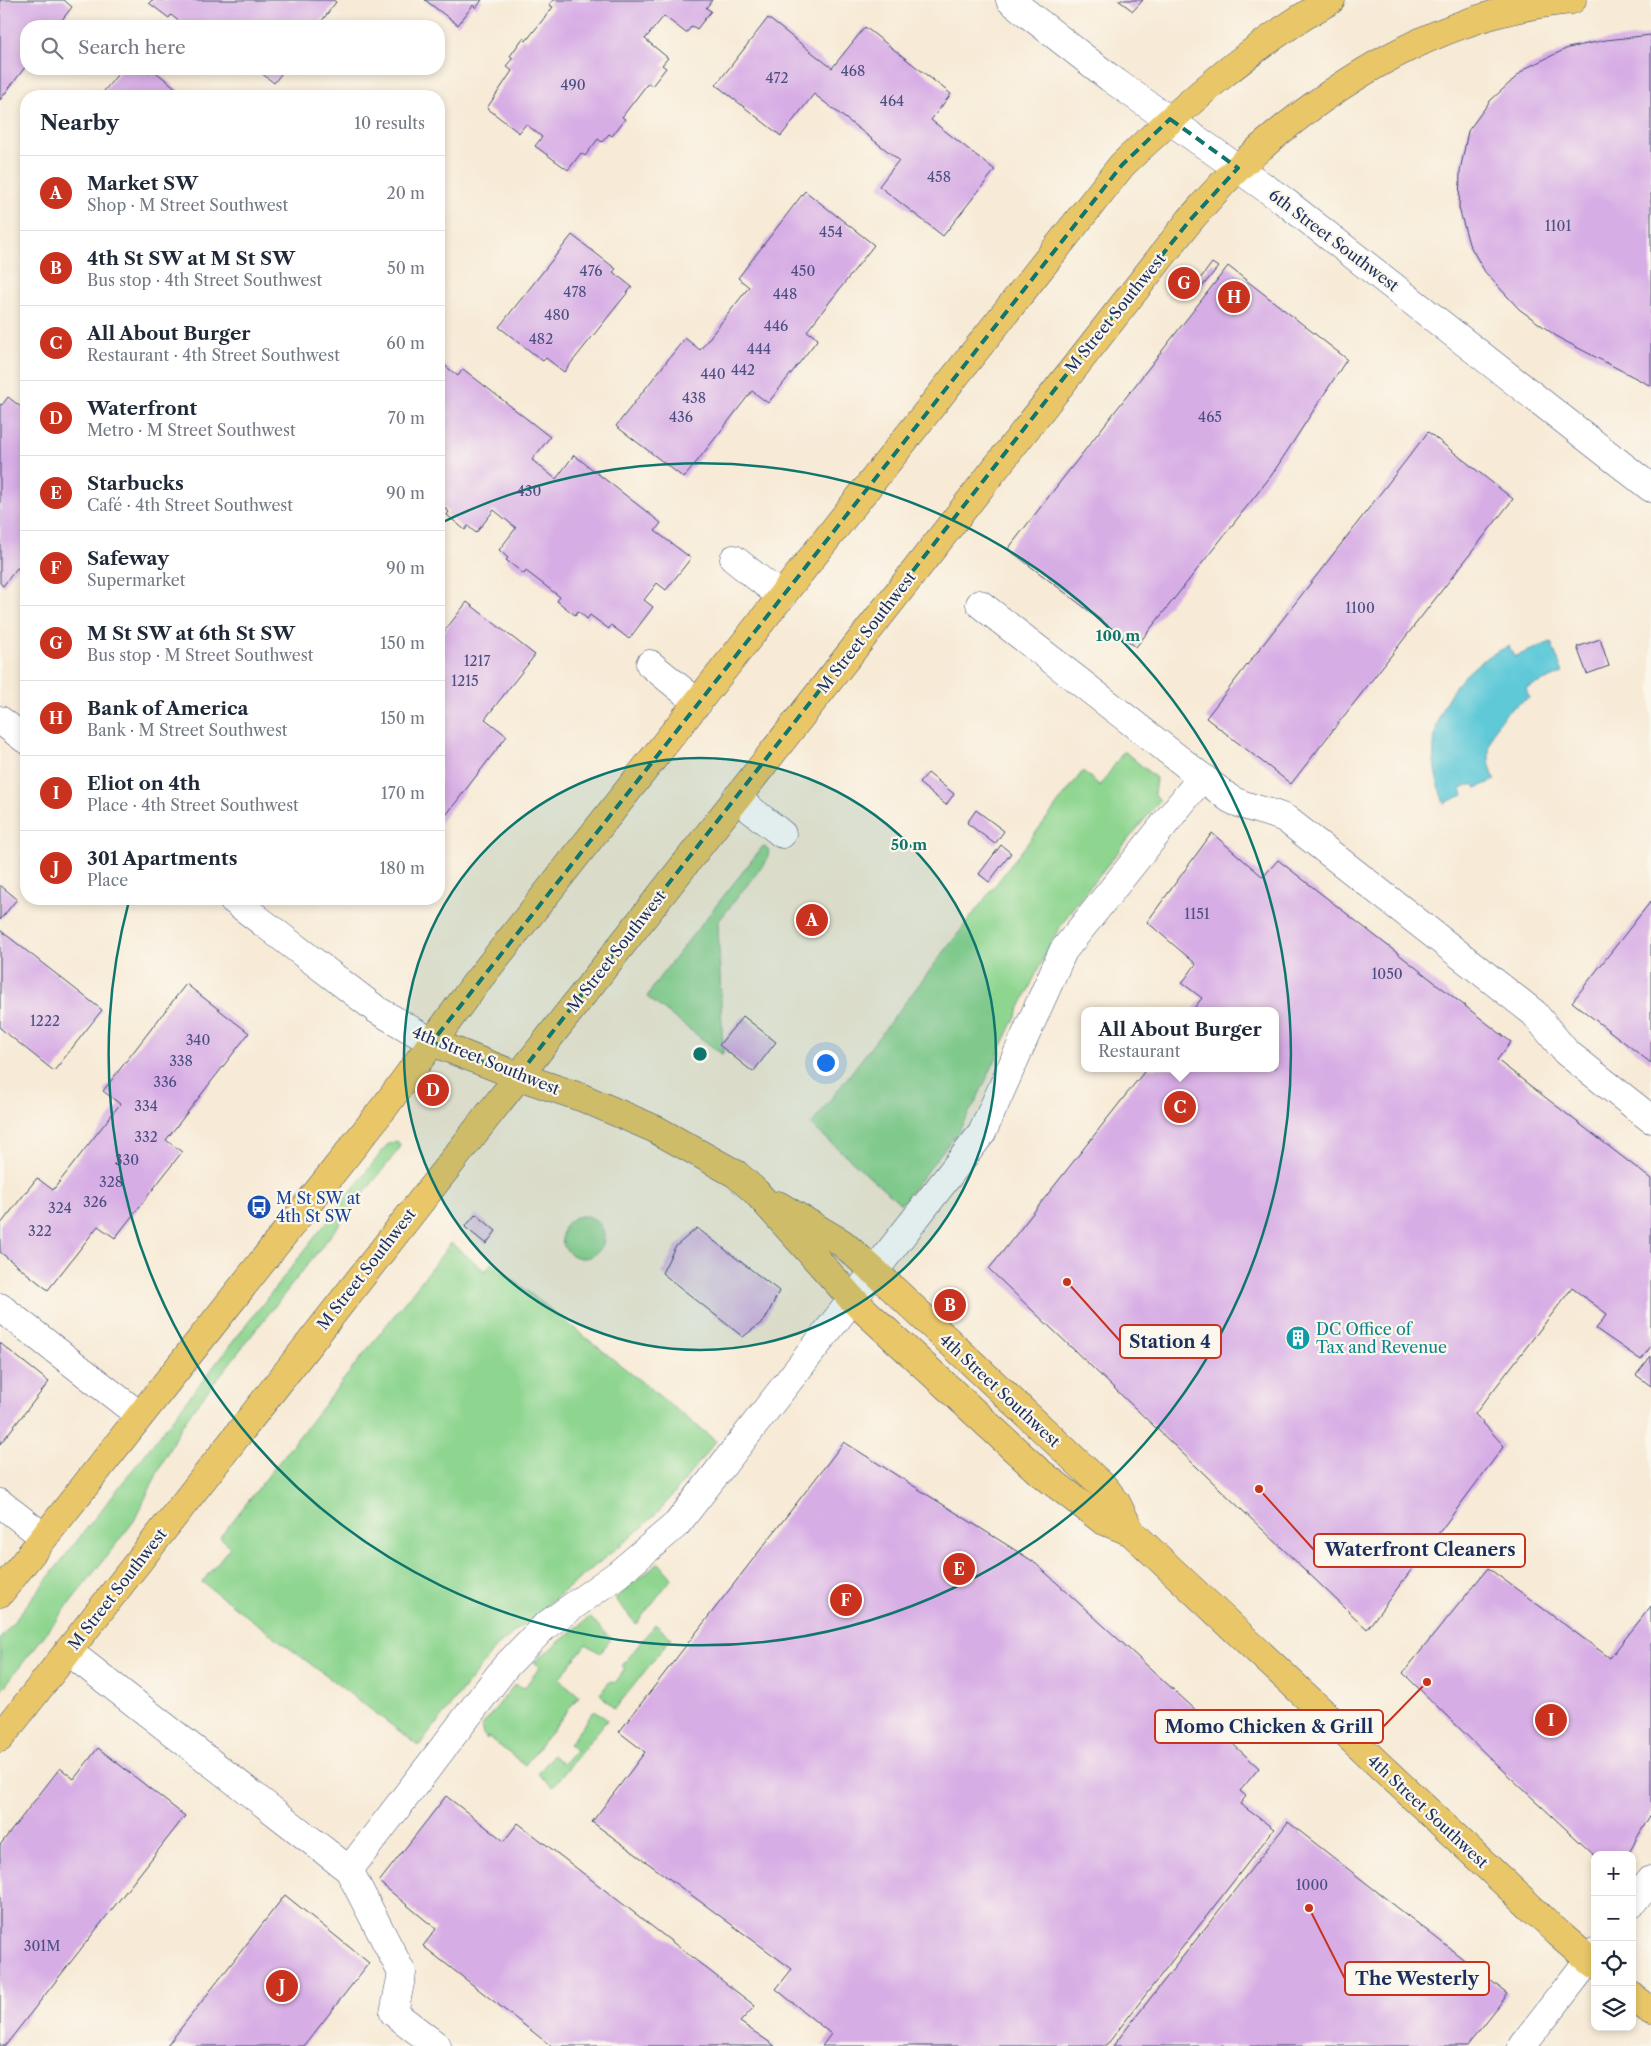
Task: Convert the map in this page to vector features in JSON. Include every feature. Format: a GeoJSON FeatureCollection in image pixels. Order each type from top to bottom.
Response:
{"type":"FeatureCollection","features":[{"type":"Feature","properties":{"kind":"main road"},"geometry":{"type":"LineString","coordinates":[[0,1593],[386,1105],[475,984],[1122,165],[1170,119],[1266,40],[1331,0]]}},
{"type":"Feature","properties":{"kind":"main road","name":"M Street Southwest"},"geometry":{"type":"LineString","coordinates":[[0,1738],[1077,361],[1190,220],[1238,168],[1290,122],[1368,70],[1427,38],[1501,12],[1572,0]]}},
{"type":"Feature","properties":{"kind":"main road","name":"4th Street Southwest"},"geometry":{"type":"LineString","coordinates":[[432,1042],[518,1076],[583,1098],[655,1129],[736,1174],[756,1192],[852,1299],[1037,1470],[1102,1520],[1131,1532],[1591,1957]]}},
{"type":"Feature","properties":{"kind":"main road","name":"4th Street Southwest"},"geometry":{"type":"LineString","coordinates":[[756,1192],[842,1243],[874,1271],[1104,1487],[1116,1502],[1131,1532]]}},
{"type":"Feature","properties":{"kind":"main road"},"geometry":{"type":"LineString","coordinates":[[1636,1999],[1651,2011]]}},
{"type":"Feature","properties":{"kind":"street","name":"6th Street Southwest"},"geometry":{"type":"LineString","coordinates":[[1010,0],[1110,78],[1238,168],[1386,279],[1651,488]]}},
{"type":"Feature","properties":{"kind":"street"},"geometry":{"type":"LineString","coordinates":[[734,559],[782,597]]}},
{"type":"Feature","properties":{"kind":"street"},"geometry":{"type":"LineString","coordinates":[[980,604],[1202,777],[1243,806],[1270,811],[1286,819],[1534,1013],[1566,1052],[1651,1119]]}},
{"type":"Feature","properties":{"kind":"street"},"geometry":{"type":"LineString","coordinates":[[650,664],[698,703]]}},
{"type":"Feature","properties":{"kind":"street"},"geometry":{"type":"LineString","coordinates":[[0,720],[20,735]]}},
{"type":"Feature","properties":{"kind":"street"},"geometry":{"type":"LineString","coordinates":[[349,1870],[506,1666],[545,1626],[618,1574],[677,1524],[982,1133],[1063,951],[1202,777]]}},
{"type":"Feature","properties":{"kind":"street"},"geometry":{"type":"LineString","coordinates":[[736,798],[782,834]]}},
{"type":"Feature","properties":{"kind":"street","name":"4th Street Southwest"},"geometry":{"type":"LineString","coordinates":[[240,905],[376,1010],[432,1042]]}},
{"type":"Feature","properties":{"kind":"street"},"geometry":{"type":"LineString","coordinates":[[0,1307],[140,1415]]}},
{"type":"Feature","properties":{"kind":"street"},"geometry":{"type":"LineString","coordinates":[[0,1503],[44,1537]]}},
{"type":"Feature","properties":{"kind":"street"},"geometry":{"type":"LineString","coordinates":[[68,1651],[349,1870],[402,1973],[394,2013],[436,2046]]}},
{"type":"Feature","properties":{"kind":"street"},"geometry":{"type":"LineString","coordinates":[[1636,1899],[1651,1880]]}},
{"type":"Feature","properties":{"kind":"street"},"geometry":{"type":"LineString","coordinates":[[1522,2046],[1591,1961]]}},
{"type":"Feature","properties":{"kind":"highlighted area"},"geometry":{"type":"Polygon","coordinates":[[[1170,119],[1238,168],[1190,220],[1077,361],[518,1076],[432,1042],[1122,165],[1170,119]]]}},
{"type":"Feature","properties":{"kind":"green space"},"geometry":{"type":"Polygon","coordinates":[[[1124,751],[1156,778],[1154,794],[1160,800],[1071,910],[1051,942],[976,1101],[957,1133],[901,1204],[811,1125],[1083,771],[1100,786],[1124,751]]]}},
{"type":"Feature","properties":{"kind":"green space"},"geometry":{"type":"Polygon","coordinates":[[[763,846],[769,850],[767,860],[718,922],[723,1055],[647,997],[659,978],[763,846]]]}},
{"type":"Feature","properties":{"kind":"green space"},"geometry":{"type":"Polygon","coordinates":[[[397,1141],[400,1144],[399,1149],[191,1412],[177,1433],[134,1521],[0,1692],[0,1639],[388,1144],[397,1141]]]}},
{"type":"Feature","properties":{"kind":"green space"},"geometry":{"type":"Polygon","coordinates":[[[579,1216],[587,1216],[598,1222],[604,1237],[598,1252],[587,1258],[579,1258],[568,1252],[562,1241],[562,1233],[568,1222],[579,1216]]]}},
{"type":"Feature","properties":{"kind":"green space"},"geometry":{"type":"Polygon","coordinates":[[[451,1243],[485,1271],[492,1263],[716,1441],[668,1501],[645,1525],[496,1647],[419,1746],[202,1582],[230,1547],[220,1537],[451,1243]]]}},
{"type":"Feature","properties":{"kind":"green space"},"geometry":{"type":"Polygon","coordinates":[[[659,1563],[672,1578],[636,1624],[615,1598],[659,1563]]]}},
{"type":"Feature","properties":{"kind":"green space"},"geometry":{"type":"Polygon","coordinates":[[[590,1617],[611,1639],[600,1653],[586,1644],[559,1679],[579,1696],[525,1765],[488,1737],[487,1739],[481,1727],[515,1684],[524,1688],[540,1667],[534,1662],[590,1617]]]}},
{"type":"Feature","properties":{"kind":"green space"},"geometry":{"type":"Polygon","coordinates":[[[655,1624],[671,1638],[615,1709],[600,1694],[610,1681],[615,1683],[625,1669],[622,1666],[655,1624]]]}},
{"type":"Feature","properties":{"kind":"green space"},"geometry":{"type":"Polygon","coordinates":[[[595,1710],[607,1720],[553,1787],[538,1774],[553,1755],[563,1764],[576,1750],[569,1744],[595,1710]]]}},
{"type":"Feature","properties":{"kind":"water"},"geometry":{"type":"Polygon","coordinates":[[[1551,642],[1563,673],[1526,688],[1529,698],[1517,704],[1500,721],[1490,743],[1489,755],[1495,780],[1476,788],[1473,784],[1461,789],[1463,795],[1444,803],[1437,778],[1434,754],[1436,731],[1442,710],[1453,690],[1467,673],[1486,658],[1509,646],[1514,657],[1551,642]]]}},
{"type":"Feature","properties":{"kind":"building"},"geometry":{"type":"Polygon","coordinates":[[[0,0],[64,0],[72,7],[62,20],[20,20],[20,74],[0,100],[0,0]]]}},
{"type":"Feature","properties":{"kind":"building"},"geometry":{"type":"Polygon","coordinates":[[[152,0],[333,0],[336,2],[322,20],[177,20],[171,15],[169,18],[149,3],[152,0]]]}},
{"type":"Feature","properties":{"kind":"building"},"geometry":{"type":"Polygon","coordinates":[[[425,0],[482,0],[476,8],[473,5],[458,25],[425,0]]]}},
{"type":"Feature","properties":{"kind":"building"},"geometry":{"type":"Polygon","coordinates":[[[553,0],[712,0],[706,8],[711,11],[697,29],[692,26],[686,33],[664,16],[645,39],[668,58],[662,65],[666,68],[652,86],[648,83],[622,117],[625,119],[612,136],[609,134],[602,142],[598,139],[585,156],[581,153],[568,170],[535,146],[542,137],[526,124],[519,133],[487,108],[512,71],[506,66],[513,58],[510,56],[523,38],[526,41],[553,7],[549,5],[553,0]]]}},
{"type":"Feature","properties":{"kind":"building"},"geometry":{"type":"Polygon","coordinates":[[[1118,0],[1143,0],[1133,11],[1118,0]]]}},
{"type":"Feature","properties":{"kind":"building"},"geometry":{"type":"Polygon","coordinates":[[[768,18],[832,68],[865,27],[951,94],[931,120],[995,170],[943,236],[879,186],[899,160],[814,94],[781,136],[716,85],[768,18]]]}},
{"type":"Feature","properties":{"kind":"building"},"geometry":{"type":"Polygon","coordinates":[[[1651,35],[1651,386],[1559,338],[1519,309],[1485,272],[1469,244],[1459,208],[1460,171],[1468,131],[1490,101],[1526,68],[1568,48],[1606,40],[1651,35]]]}},
{"type":"Feature","properties":{"kind":"building"},"geometry":{"type":"Polygon","coordinates":[[[117,75],[160,75],[178,90],[105,90],[117,75]]]}},
{"type":"Feature","properties":{"kind":"building"},"geometry":{"type":"Polygon","coordinates":[[[264,75],[280,75],[274,83],[264,75]]]}},
{"type":"Feature","properties":{"kind":"building"},"geometry":{"type":"Polygon","coordinates":[[[805,191],[874,245],[807,331],[818,339],[768,403],[752,391],[684,478],[616,426],[685,338],[700,350],[749,287],[738,278],[805,191]]]}},
{"type":"Feature","properties":{"kind":"building"},"geometry":{"type":"Polygon","coordinates":[[[572,235],[616,269],[613,272],[632,287],[564,372],[546,358],[543,361],[499,327],[572,235]]]}},
{"type":"Feature","properties":{"kind":"building"},"geometry":{"type":"Polygon","coordinates":[[[1212,263],[1218,267],[1202,287],[1197,283],[1212,263]]]}},
{"type":"Feature","properties":{"kind":"building"},"geometry":{"type":"Polygon","coordinates":[[[1228,266],[1347,359],[1271,476],[1136,647],[1008,549],[1228,266]]]}},
{"type":"Feature","properties":{"kind":"building"},"geometry":{"type":"Polygon","coordinates":[[[445,366],[458,376],[463,369],[550,437],[532,460],[556,479],[574,455],[661,523],[655,531],[691,558],[666,590],[657,583],[644,600],[653,607],[629,639],[611,625],[609,629],[590,615],[587,619],[578,611],[575,615],[557,601],[560,597],[526,571],[524,574],[506,560],[508,558],[499,550],[516,528],[494,510],[476,533],[468,526],[465,530],[447,515],[449,512],[445,508],[445,366]]]}},
{"type":"Feature","properties":{"kind":"building"},"geometry":{"type":"Polygon","coordinates":[[[8,397],[20,406],[20,570],[17,568],[3,586],[0,583],[0,404],[2,405],[8,397]]]}},
{"type":"Feature","properties":{"kind":"building"},"geometry":{"type":"Polygon","coordinates":[[[1428,432],[1513,499],[1291,784],[1206,718],[1428,432]]]}},
{"type":"Feature","properties":{"kind":"building"},"geometry":{"type":"Polygon","coordinates":[[[467,602],[535,655],[485,719],[507,736],[445,817],[445,630],[467,602]]]}},
{"type":"Feature","properties":{"kind":"building"},"geometry":{"type":"Polygon","coordinates":[[[1600,639],[1609,666],[1587,674],[1577,647],[1600,639]]]}},
{"type":"Feature","properties":{"kind":"building"},"geometry":{"type":"Polygon","coordinates":[[[928,773],[954,794],[946,805],[919,783],[928,773]]]}},
{"type":"Feature","properties":{"kind":"building"},"geometry":{"type":"Polygon","coordinates":[[[976,810],[1004,831],[995,844],[967,823],[976,810]]]}},
{"type":"Feature","properties":{"kind":"building","name":"DC Office of Tax and Revenue"},"geometry":{"type":"Polygon","coordinates":[[[1212,833],[1263,877],[1278,860],[1511,1042],[1497,1060],[1651,1179],[1651,1346],[1641,1360],[1596,1329],[1607,1314],[1572,1288],[1475,1414],[1504,1446],[1367,1629],[989,1269],[1144,1072],[1279,1072],[1279,1007],[1195,1007],[1202,998],[1182,983],[1196,964],[1147,922],[1212,833]]]}},
{"type":"Feature","properties":{"kind":"building"},"geometry":{"type":"Polygon","coordinates":[[[1001,845],[1011,853],[989,882],[979,874],[1001,845]]]}},
{"type":"Feature","properties":{"kind":"building"},"geometry":{"type":"Polygon","coordinates":[[[0,885],[17,899],[0,920],[0,885]]]}},
{"type":"Feature","properties":{"kind":"building"},"geometry":{"type":"Polygon","coordinates":[[[1651,901],[1651,1063],[1572,1002],[1651,901]]]}},
{"type":"Feature","properties":{"kind":"building"},"geometry":{"type":"Polygon","coordinates":[[[0,930],[102,1010],[54,1071],[0,1028],[0,930]]]}},
{"type":"Feature","properties":{"kind":"building"},"geometry":{"type":"Polygon","coordinates":[[[186,984],[249,1033],[166,1140],[182,1152],[115,1238],[98,1226],[48,1290],[0,1252],[0,1225],[37,1178],[53,1190],[120,1104],[103,1091],[186,984]]]}},
{"type":"Feature","properties":{"kind":"building"},"geometry":{"type":"Polygon","coordinates":[[[743,1016],[776,1042],[753,1072],[719,1045],[743,1016]]]}},
{"type":"Feature","properties":{"kind":"building"},"geometry":{"type":"Polygon","coordinates":[[[476,1214],[496,1231],[486,1244],[465,1227],[476,1214]]]}},
{"type":"Feature","properties":{"kind":"building"},"geometry":{"type":"Polygon","coordinates":[[[697,1228],[779,1291],[765,1320],[743,1337],[662,1273],[675,1247],[697,1228]]]}},
{"type":"Feature","properties":{"kind":"building"},"geometry":{"type":"Polygon","coordinates":[[[0,1343],[49,1382],[0,1444],[0,1343]]]}},
{"type":"Feature","properties":{"kind":"building"},"geometry":{"type":"Polygon","coordinates":[[[1651,1356],[1651,1386],[1636,1375],[1651,1356]]]}},
{"type":"Feature","properties":{"kind":"building"},"geometry":{"type":"Polygon","coordinates":[[[844,1442],[1034,1562],[1259,1768],[1240,1791],[1246,1796],[1240,1804],[1274,1829],[1106,2046],[822,2046],[831,2034],[776,1989],[792,1969],[592,1822],[645,1752],[619,1732],[844,1442]]]}},
{"type":"Feature","properties":{"kind":"building"},"geometry":{"type":"Polygon","coordinates":[[[1488,1568],[1610,1658],[1651,1606],[1651,1814],[1629,1851],[1591,1852],[1498,1766],[1403,1673],[1488,1568]]]}},
{"type":"Feature","properties":{"kind":"building"},"geometry":{"type":"Polygon","coordinates":[[[98,1748],[185,1816],[5,2046],[0,2046],[0,1845],[60,1768],[74,1779],[98,1748]]]}},
{"type":"Feature","properties":{"kind":"building"},"geometry":{"type":"Polygon","coordinates":[[[446,1796],[504,1841],[518,1823],[755,2006],[740,2022],[775,2046],[551,2046],[423,1946],[436,1929],[379,1882],[446,1796]]]}},
{"type":"Feature","properties":{"kind":"building"},"geometry":{"type":"Polygon","coordinates":[[[1288,1822],[1508,1994],[1467,2046],[1113,2046],[1288,1822]]]}},
{"type":"Feature","properties":{"kind":"building"},"geometry":{"type":"Polygon","coordinates":[[[285,1895],[369,1963],[304,2046],[167,2046],[285,1895]]]}},
{"type":"Feature","properties":{"kind":"place","name":"M St SW at 6th St SW"},"geometry":{"type":"Point","coordinates":[1184,283]}},
{"type":"Feature","properties":{"kind":"place","name":"Bank of America"},"geometry":{"type":"Point","coordinates":[1234,297]}},
{"type":"Feature","properties":{"kind":"place","name":"Market SW"},"geometry":{"type":"Point","coordinates":[812,920]}},
{"type":"Feature","properties":{"kind":"place","name":"Waterfront"},"geometry":{"type":"Point","coordinates":[433,1090]}},
{"type":"Feature","properties":{"kind":"place","name":"All About Burger"},"geometry":{"type":"Point","coordinates":[1180,1107]}},
{"type":"Feature","properties":{"kind":"place","name":"M St SW at 4th St SW"},"geometry":{"type":"Point","coordinates":[259,1207]}},
{"type":"Feature","properties":{"kind":"place","name":"Station 4"},"geometry":{"type":"Point","coordinates":[1067,1282]}},
{"type":"Feature","properties":{"kind":"place","name":"4th St SW at M St SW"},"geometry":{"type":"Point","coordinates":[950,1305]}},
{"type":"Feature","properties":{"kind":"place","name":"DC Office of Tax and Revenue"},"geometry":{"type":"Point","coordinates":[1298,1338]}},
{"type":"Feature","properties":{"kind":"place","name":"Waterfront Cleaners"},"geometry":{"type":"Point","coordinates":[1259,1489]}},
{"type":"Feature","properties":{"kind":"place","name":"Starbucks"},"geometry":{"type":"Point","coordinates":[959,1569]}},
{"type":"Feature","properties":{"kind":"place","name":"Safeway"},"geometry":{"type":"Point","coordinates":[846,1600]}},
{"type":"Feature","properties":{"kind":"place","name":"Momo Chicken & Grill"},"geometry":{"type":"Point","coordinates":[1427,1682]}},
{"type":"Feature","properties":{"kind":"place","name":"Eliot on 4th"},"geometry":{"type":"Point","coordinates":[1551,1720]}},
{"type":"Feature","properties":{"kind":"place","name":"The Westerly"},"geometry":{"type":"Point","coordinates":[1309,1908]}},
{"type":"Feature","properties":{"kind":"place","name":"301 Apartments"},"geometry":{"type":"Point","coordinates":[282,1986]}}]}
